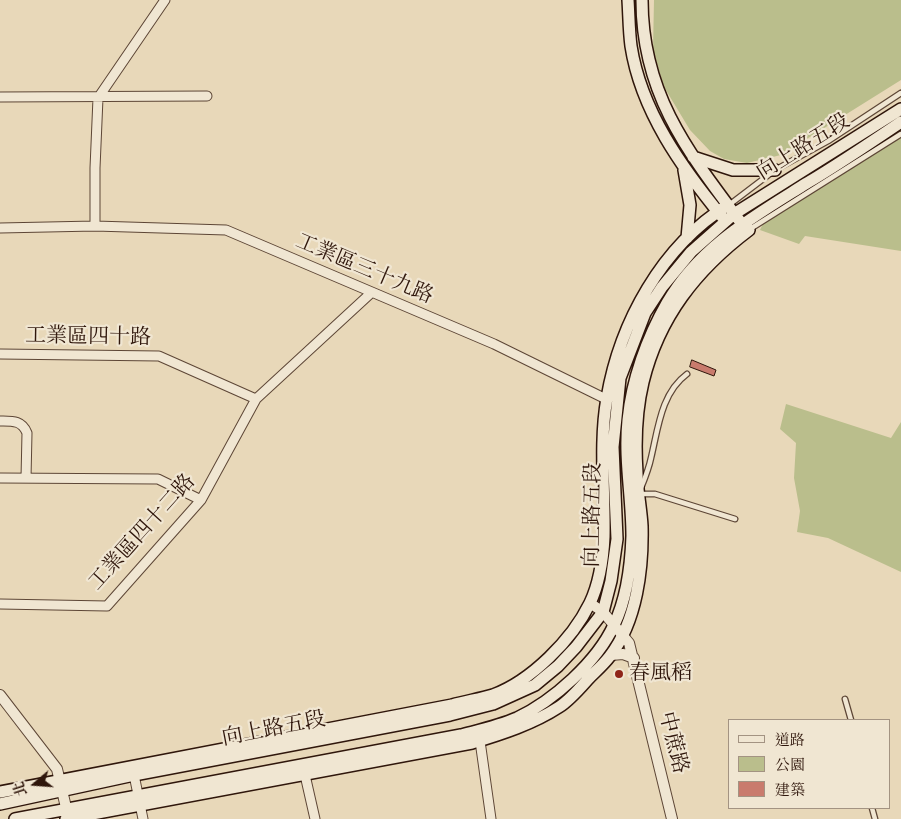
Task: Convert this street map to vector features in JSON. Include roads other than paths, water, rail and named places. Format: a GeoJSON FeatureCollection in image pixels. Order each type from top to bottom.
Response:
{"type":"FeatureCollection","features":[{"type":"Feature","properties":{"kind":"main road"},"geometry":{"type":"LineString","coordinates":[[628,0],[631,46],[644,93],[683,166],[734,222]]}},
{"type":"Feature","properties":{"kind":"main road"},"geometry":{"type":"LineString","coordinates":[[642,0],[644,40],[652,76],[674,126],[734,222]]}},
{"type":"Feature","properties":{"kind":"main road","name":"向上路五段"},"geometry":{"type":"LineString","coordinates":[[134,771],[450,716],[493,704],[535,685],[558,666],[576,647],[603,612],[613,571],[617,539],[613,447],[620,378],[645,313],[662,286],[691,252],[901,109]]}},
{"type":"Feature","properties":{"kind":"main road","name":"向上路五段"},"geometry":{"type":"LineString","coordinates":[[0,792],[62,785],[452,705],[493,695],[526,676],[550,658],[590,603],[602,561],[606,399],[620,349],[636,310],[657,274],[686,238],[734,222],[901,122]]}},
{"type":"Feature","properties":{"kind":"main road"},"geometry":{"type":"LineString","coordinates":[[693,157],[733,170],[775,170]]}},
{"type":"Feature","properties":{"kind":"main road"},"geometry":{"type":"LineString","coordinates":[[683,166],[690,206],[686,238]]}},
{"type":"Feature","properties":{"kind":"main road","name":"向上路五段"},"geometry":{"type":"LineString","coordinates":[[139,800],[305,775],[480,741],[522,726],[562,706],[611,655],[636,599],[641,560],[642,525],[636,472],[637,421],[643,382],[658,340],[685,290],[700,272],[734,222]]}},
{"type":"Feature","properties":{"kind":"main road","name":"向上路五段"},"geometry":{"type":"LineString","coordinates":[[15,819],[68,816],[461,735],[499,725],[539,706],[570,683],[606,639],[622,603],[630,565],[632,534],[627,477],[628,420],[635,380],[650,337],[667,303],[688,271],[734,222]]}},
{"type":"Feature","properties":{"kind":"main road","name":"向上路五段"},"geometry":{"type":"LineString","coordinates":[[0,804],[62,785]]}},
{"type":"Feature","properties":{"kind":"street"},"geometry":{"type":"LineString","coordinates":[[95,226],[98,98],[165,0]]}},
{"type":"Feature","properties":{"kind":"street"},"geometry":{"type":"LineString","coordinates":[[0,98],[207,96]]}},
{"type":"Feature","properties":{"kind":"street","name":"工業區三十九路"},"geometry":{"type":"LineString","coordinates":[[0,228],[95,226],[226,230],[494,344],[606,399]]}},
{"type":"Feature","properties":{"kind":"street","name":"工業區四十二路"},"geometry":{"type":"LineString","coordinates":[[0,604],[106,606],[201,500],[256,399],[371,293]]}},
{"type":"Feature","properties":{"kind":"street","name":"工業區四十路"},"geometry":{"type":"LineString","coordinates":[[0,354],[159,356],[256,399]]}},
{"type":"Feature","properties":{"kind":"street"},"geometry":{"type":"LineString","coordinates":[[0,421],[19,422],[24,425],[27,432],[26,478]]}},
{"type":"Feature","properties":{"kind":"street"},"geometry":{"type":"LineString","coordinates":[[0,478],[158,479],[201,500]]}},
{"type":"Feature","properties":{"kind":"street","name":"中蔗路"},"geometry":{"type":"LineString","coordinates":[[590,603],[603,612],[614,624],[622,634],[634,658],[672,819]]}},
{"type":"Feature","properties":{"kind":"street"},"geometry":{"type":"LineString","coordinates":[[611,655],[623,654],[634,658]]}},
{"type":"Feature","properties":{"kind":"street"},"geometry":{"type":"LineString","coordinates":[[0,695],[57,769],[68,816]]}},
{"type":"Feature","properties":{"kind":"street"},"geometry":{"type":"LineString","coordinates":[[480,741],[491,819]]}},
{"type":"Feature","properties":{"kind":"street"},"geometry":{"type":"LineString","coordinates":[[134,771],[143,819]]}},
{"type":"Feature","properties":{"kind":"street"},"geometry":{"type":"LineString","coordinates":[[305,775],[315,819]]}},
{"type":"Feature","properties":{"kind":"lane","name":"向上路五段"},"geometry":{"type":"LineString","coordinates":[[734,222],[775,170],[828,141],[901,93]]}},
{"type":"Feature","properties":{"kind":"lane","name":"向上路五段"},"geometry":{"type":"LineString","coordinates":[[734,222],[901,134]]}},
{"type":"Feature","properties":{"kind":"lane"},"geometry":{"type":"LineString","coordinates":[[687,374],[676,382],[658,422],[651,460],[639,494],[655,494],[735,519]]}},
{"type":"Feature","properties":{"kind":"lane"},"geometry":{"type":"LineString","coordinates":[[845,699],[851,719]]}},
{"type":"Feature","properties":{"kind":"place","name":"春風稻"},"geometry":{"type":"Point","coordinates":[619,674]}}]}
